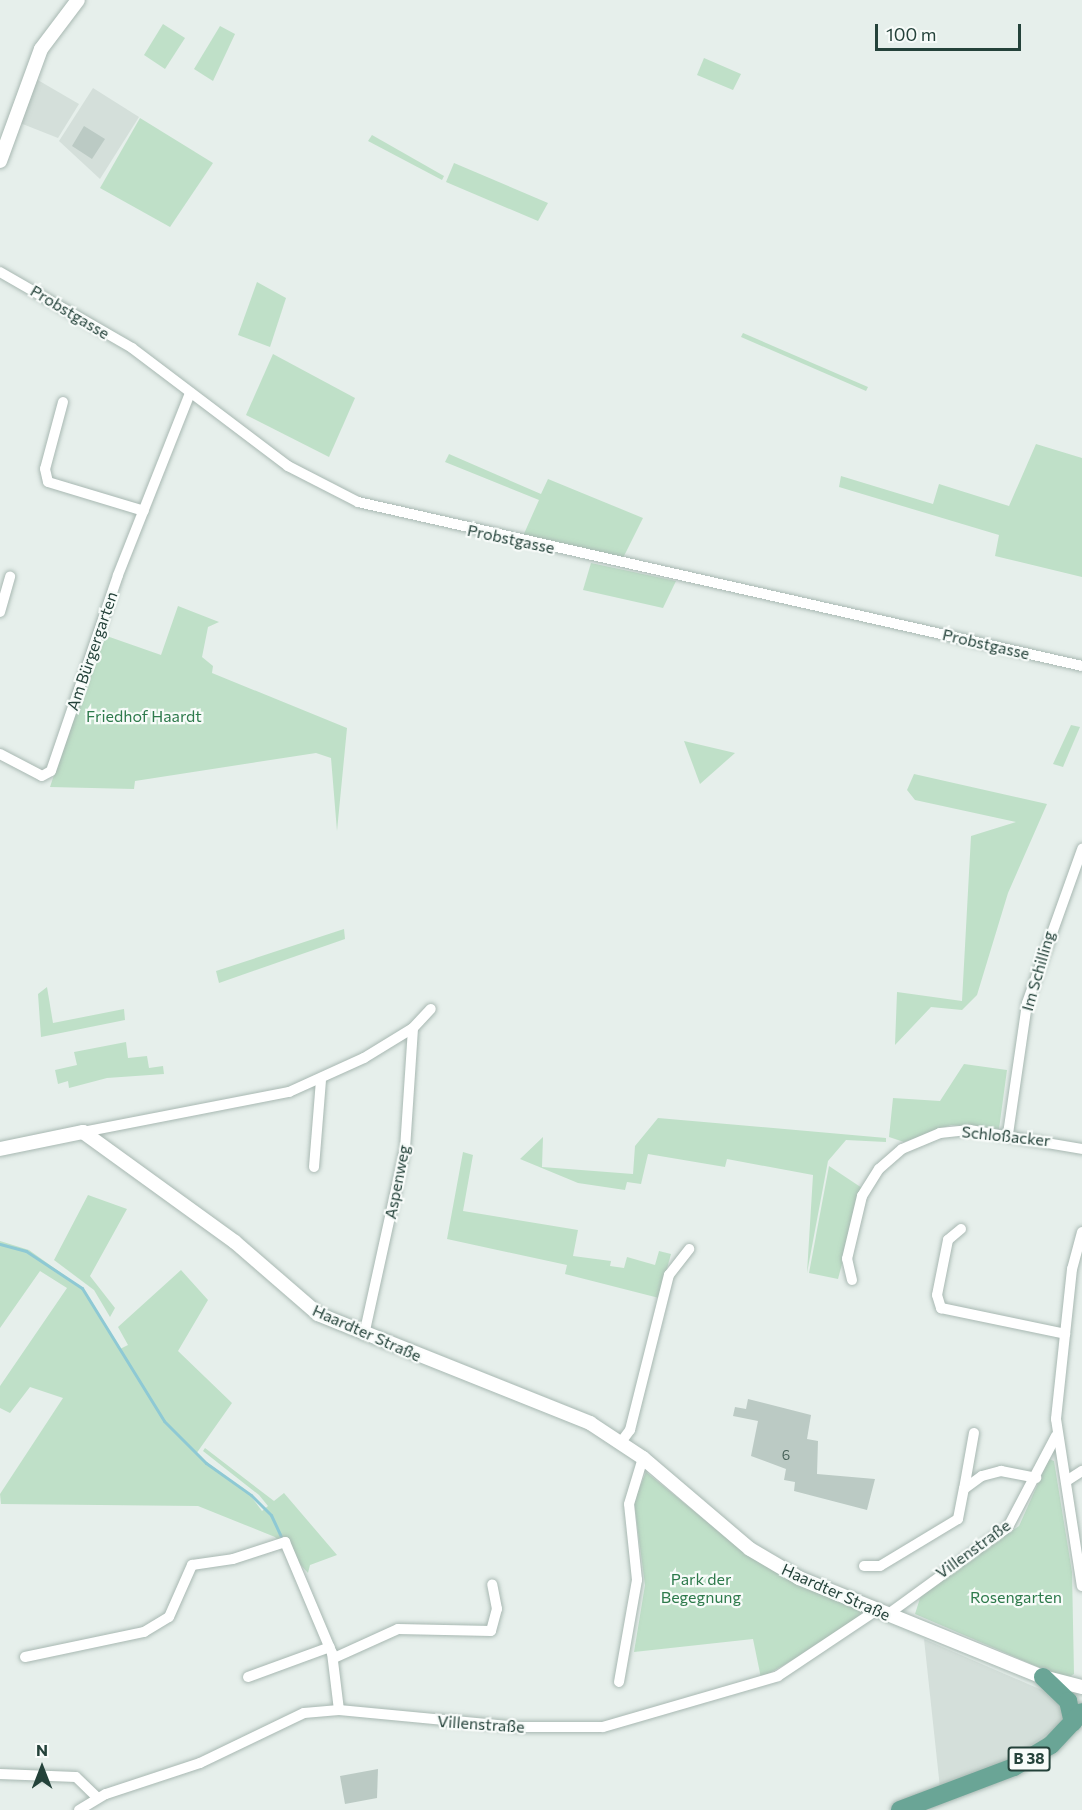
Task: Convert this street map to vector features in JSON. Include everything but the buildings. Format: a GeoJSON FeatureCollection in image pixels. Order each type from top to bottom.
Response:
{"type":"FeatureCollection","features":[{"type":"Feature","properties":{"kind":"main road","name":"B 38"},"geometry":{"type":"LineString","coordinates":[[900,1810],[1014,1767],[1051,1745],[1079,1717],[1068,1701],[1043,1677]]}},
{"type":"Feature","properties":{"kind":"street"},"geometry":{"type":"LineString","coordinates":[[0,160],[41,49],[78,0]]}},
{"type":"Feature","properties":{"kind":"street","name":"Probstgasse"},"geometry":{"type":"LineString","coordinates":[[0,272],[132,348],[304,476],[381,510],[1082,666]]}},
{"type":"Feature","properties":{"kind":"street","name":"Am Bürgergarten"},"geometry":{"type":"LineString","coordinates":[[0,754],[42,776],[50,774],[144,511],[190,393]]}},
{"type":"Feature","properties":{"kind":"street"},"geometry":{"type":"LineString","coordinates":[[63,402],[45,469],[48,482],[144,511]]}},
{"type":"Feature","properties":{"kind":"street"},"geometry":{"type":"LineString","coordinates":[[0,612],[10,576]]}},
{"type":"Feature","properties":{"kind":"street","name":"Im Schilling"},"geometry":{"type":"LineString","coordinates":[[1008,1134],[1027,1003],[1082,849]]}},
{"type":"Feature","properties":{"kind":"street"},"geometry":{"type":"LineString","coordinates":[[0,1149],[83,1132],[232,1107],[321,1080],[413,1028],[431,1009]]}},
{"type":"Feature","properties":{"kind":"street","name":"Aspenweg"},"geometry":{"type":"LineString","coordinates":[[364,1335],[405,1149],[413,1028]]}},
{"type":"Feature","properties":{"kind":"street"},"geometry":{"type":"LineString","coordinates":[[314,1167],[321,1080]]}},
{"type":"Feature","properties":{"kind":"street","name":"Haardter Straße"},"geometry":{"type":"LineString","coordinates":[[83,1132],[235,1242],[311,1310],[364,1335],[534,1397],[621,1442],[759,1555],[882,1612],[1043,1677],[1082,1687]]}},
{"type":"Feature","properties":{"kind":"street","name":"Schloßacker"},"geometry":{"type":"LineString","coordinates":[[852,1280],[847,1259],[855,1220],[871,1181],[889,1159],[940,1133],[1008,1134],[1082,1149]]}},
{"type":"Feature","properties":{"kind":"street"},"geometry":{"type":"LineString","coordinates":[[961,1229],[948,1240],[937,1295],[941,1308],[1065,1334]]}},
{"type":"Feature","properties":{"kind":"street"},"geometry":{"type":"LineString","coordinates":[[1082,1232],[1065,1334],[1056,1436],[1068,1480],[1082,1586]]}},
{"type":"Feature","properties":{"kind":"street"},"geometry":{"type":"LineString","coordinates":[[621,1442],[630,1430],[669,1275],[689,1249]]}},
{"type":"Feature","properties":{"kind":"street"},"geometry":{"type":"LineString","coordinates":[[864,1566],[880,1566],[958,1519],[974,1433]]}},
{"type":"Feature","properties":{"kind":"street","name":"Villenstraße"},"geometry":{"type":"LineString","coordinates":[[79,1810],[98,1798],[200,1763],[291,1716],[339,1710],[473,1725],[603,1727],[778,1676],[882,1612],[1008,1527],[1036,1478],[1056,1436]]}},
{"type":"Feature","properties":{"kind":"street"},"geometry":{"type":"LineString","coordinates":[[619,1682],[637,1580],[629,1504],[643,1458]]}},
{"type":"Feature","properties":{"kind":"street"},"geometry":{"type":"LineString","coordinates":[[1068,1480],[1082,1471]]}},
{"type":"Feature","properties":{"kind":"street"},"geometry":{"type":"LineString","coordinates":[[963,1489],[992,1472],[1036,1478]]}},
{"type":"Feature","properties":{"kind":"street"},"geometry":{"type":"LineString","coordinates":[[25,1657],[144,1632],[169,1617],[192,1565],[233,1559],[285,1542],[332,1653],[339,1710]]}},
{"type":"Feature","properties":{"kind":"street"},"geometry":{"type":"LineString","coordinates":[[248,1677],[332,1653],[398,1629],[491,1631],[497,1608],[492,1584]]}},
{"type":"Feature","properties":{"kind":"street"},"geometry":{"type":"LineString","coordinates":[[0,1774],[76,1777],[98,1798]]}},
{"type":"Feature","properties":{"kind":"shaded area"},"geometry":{"type":"Polygon","coordinates":[[[36,79],[79,104],[58,138],[20,123],[36,79]]]}},
{"type":"Feature","properties":{"kind":"shaded area"},"geometry":{"type":"Polygon","coordinates":[[[93,88],[139,117],[100,179],[59,141],[93,88]]]}},
{"type":"Feature","properties":{"kind":"shaded area"},"geometry":{"type":"Polygon","coordinates":[[[924,1639],[1058,1697],[1066,1716],[1060,1726],[1009,1760],[940,1788],[924,1639]]]}},
{"type":"Feature","properties":{"kind":"green space"},"geometry":{"type":"Polygon","coordinates":[[[163,24],[185,38],[165,69],[144,55],[163,24]]]}},
{"type":"Feature","properties":{"kind":"green space"},"geometry":{"type":"Polygon","coordinates":[[[220,26],[235,34],[213,81],[194,69],[220,26]]]}},
{"type":"Feature","properties":{"kind":"green space"},"geometry":{"type":"Polygon","coordinates":[[[704,58],[741,74],[733,90],[697,75],[704,58]]]}},
{"type":"Feature","properties":{"kind":"green space"},"geometry":{"type":"Polygon","coordinates":[[[140,118],[213,163],[170,227],[100,188],[140,118]]]}},
{"type":"Feature","properties":{"kind":"green space"},"geometry":{"type":"Polygon","coordinates":[[[372,135],[444,176],[442,180],[368,141],[372,135]]]}},
{"type":"Feature","properties":{"kind":"green space"},"geometry":{"type":"Polygon","coordinates":[[[454,163],[548,203],[538,221],[446,182],[454,163]]]}},
{"type":"Feature","properties":{"kind":"green space"},"geometry":{"type":"Polygon","coordinates":[[[257,282],[286,298],[270,347],[238,335],[257,282]]]}},
{"type":"Feature","properties":{"kind":"green space"},"geometry":{"type":"Polygon","coordinates":[[[743,333],[868,387],[866,391],[741,337],[743,333]]]}},
{"type":"Feature","properties":{"kind":"green space"},"geometry":{"type":"Polygon","coordinates":[[[273,354],[355,398],[329,457],[246,415],[273,354]]]}},
{"type":"Feature","properties":{"kind":"green space"},"geometry":{"type":"Polygon","coordinates":[[[1036,444],[1082,458],[1082,577],[995,556],[999,535],[839,487],[841,476],[933,504],[939,484],[1009,506],[1036,444]]]}},
{"type":"Feature","properties":{"kind":"green space"},"geometry":{"type":"Polygon","coordinates":[[[449,454],[541,494],[548,479],[643,518],[623,558],[523,536],[539,500],[445,462],[449,454]]]}},
{"type":"Feature","properties":{"kind":"green space"},"geometry":{"type":"Polygon","coordinates":[[[591,563],[676,581],[663,608],[583,590],[591,563]]]}},
{"type":"Feature","properties":{"kind":"green space","name":"Friedhof Haardt"},"geometry":{"type":"Polygon","coordinates":[[[178,606],[219,622],[208,627],[202,657],[213,666],[212,673],[347,728],[337,831],[331,758],[316,753],[135,781],[134,789],[50,787],[101,634],[161,655],[178,606]]]}},
{"type":"Feature","properties":{"kind":"green space"},"geometry":{"type":"Polygon","coordinates":[[[1071,725],[1080,727],[1063,767],[1053,764],[1071,725]]]}},
{"type":"Feature","properties":{"kind":"green space"},"geometry":{"type":"Polygon","coordinates":[[[684,741],[735,753],[700,784],[684,741]]]}},
{"type":"Feature","properties":{"kind":"green space"},"geometry":{"type":"Polygon","coordinates":[[[914,774],[1047,804],[1008,893],[977,995],[962,1010],[931,1007],[895,1045],[897,992],[962,1001],[971,836],[1016,822],[915,800],[907,790],[914,774]]]}},
{"type":"Feature","properties":{"kind":"green space"},"geometry":{"type":"Polygon","coordinates":[[[344,929],[345,939],[219,983],[216,971],[344,929]]]}},
{"type":"Feature","properties":{"kind":"green space"},"geometry":{"type":"Polygon","coordinates":[[[47,987],[53,1023],[124,1009],[125,1020],[41,1037],[38,994],[47,987]]]}},
{"type":"Feature","properties":{"kind":"green space"},"geometry":{"type":"Polygon","coordinates":[[[126,1042],[128,1058],[147,1056],[149,1068],[163,1066],[164,1074],[107,1078],[69,1088],[68,1081],[58,1084],[55,1070],[77,1065],[74,1052],[126,1042]]]}},
{"type":"Feature","properties":{"kind":"green space"},"geometry":{"type":"Polygon","coordinates":[[[964,1064],[1007,1070],[999,1129],[951,1125],[904,1142],[889,1137],[893,1098],[940,1101],[964,1064]]]}},
{"type":"Feature","properties":{"kind":"green space"},"geometry":{"type":"Polygon","coordinates":[[[658,1118],[886,1138],[886,1142],[846,1140],[828,1161],[807,1273],[813,1175],[727,1159],[725,1167],[648,1154],[641,1184],[627,1182],[625,1190],[578,1183],[520,1159],[543,1137],[542,1167],[633,1174],[635,1146],[658,1118]]]}},
{"type":"Feature","properties":{"kind":"green space"},"geometry":{"type":"Polygon","coordinates":[[[463,1152],[473,1155],[463,1211],[578,1230],[573,1256],[611,1261],[610,1266],[624,1268],[627,1257],[655,1265],[659,1251],[671,1254],[659,1298],[565,1274],[567,1265],[447,1239],[463,1152]]]}},
{"type":"Feature","properties":{"kind":"green space"},"geometry":{"type":"Polygon","coordinates":[[[829,1166],[862,1188],[838,1279],[809,1273],[829,1166]]]}},
{"type":"Feature","properties":{"kind":"green space"},"geometry":{"type":"Polygon","coordinates":[[[88,1195],[127,1209],[90,1276],[115,1308],[110,1317],[94,1290],[54,1260],[88,1195]]]}},
{"type":"Feature","properties":{"kind":"green space"},"geometry":{"type":"Polygon","coordinates":[[[0,1241],[29,1250],[82,1288],[120,1349],[128,1345],[118,1327],[181,1270],[208,1300],[178,1351],[232,1403],[196,1454],[250,1495],[262,1511],[268,1506],[259,1495],[203,1451],[205,1448],[274,1501],[284,1493],[337,1555],[310,1565],[308,1573],[275,1537],[198,1506],[1,1504],[0,1494],[63,1398],[30,1387],[10,1413],[0,1408],[0,1386],[67,1288],[40,1271],[0,1328],[0,1241]]]}},
{"type":"Feature","properties":{"kind":"green space","name":"Rosengarten"},"geometry":{"type":"Polygon","coordinates":[[[1049,1459],[1054,1461],[1072,1572],[1074,1674],[1066,1679],[915,1614],[922,1592],[1019,1526],[1049,1459]]]}},
{"type":"Feature","properties":{"kind":"green space","name":"Park der Begegnung"},"geometry":{"type":"Polygon","coordinates":[[[646,1472],[749,1556],[861,1611],[862,1620],[761,1678],[753,1639],[634,1652],[645,1585],[634,1501],[646,1472]]]}},
{"type":"Feature","properties":{"kind":"waterway"},"geometry":{"type":"LineString","coordinates":[[0,1244],[26,1251],[82,1288],[164,1421],[206,1463],[251,1495],[271,1515],[282,1539]]}}]}
